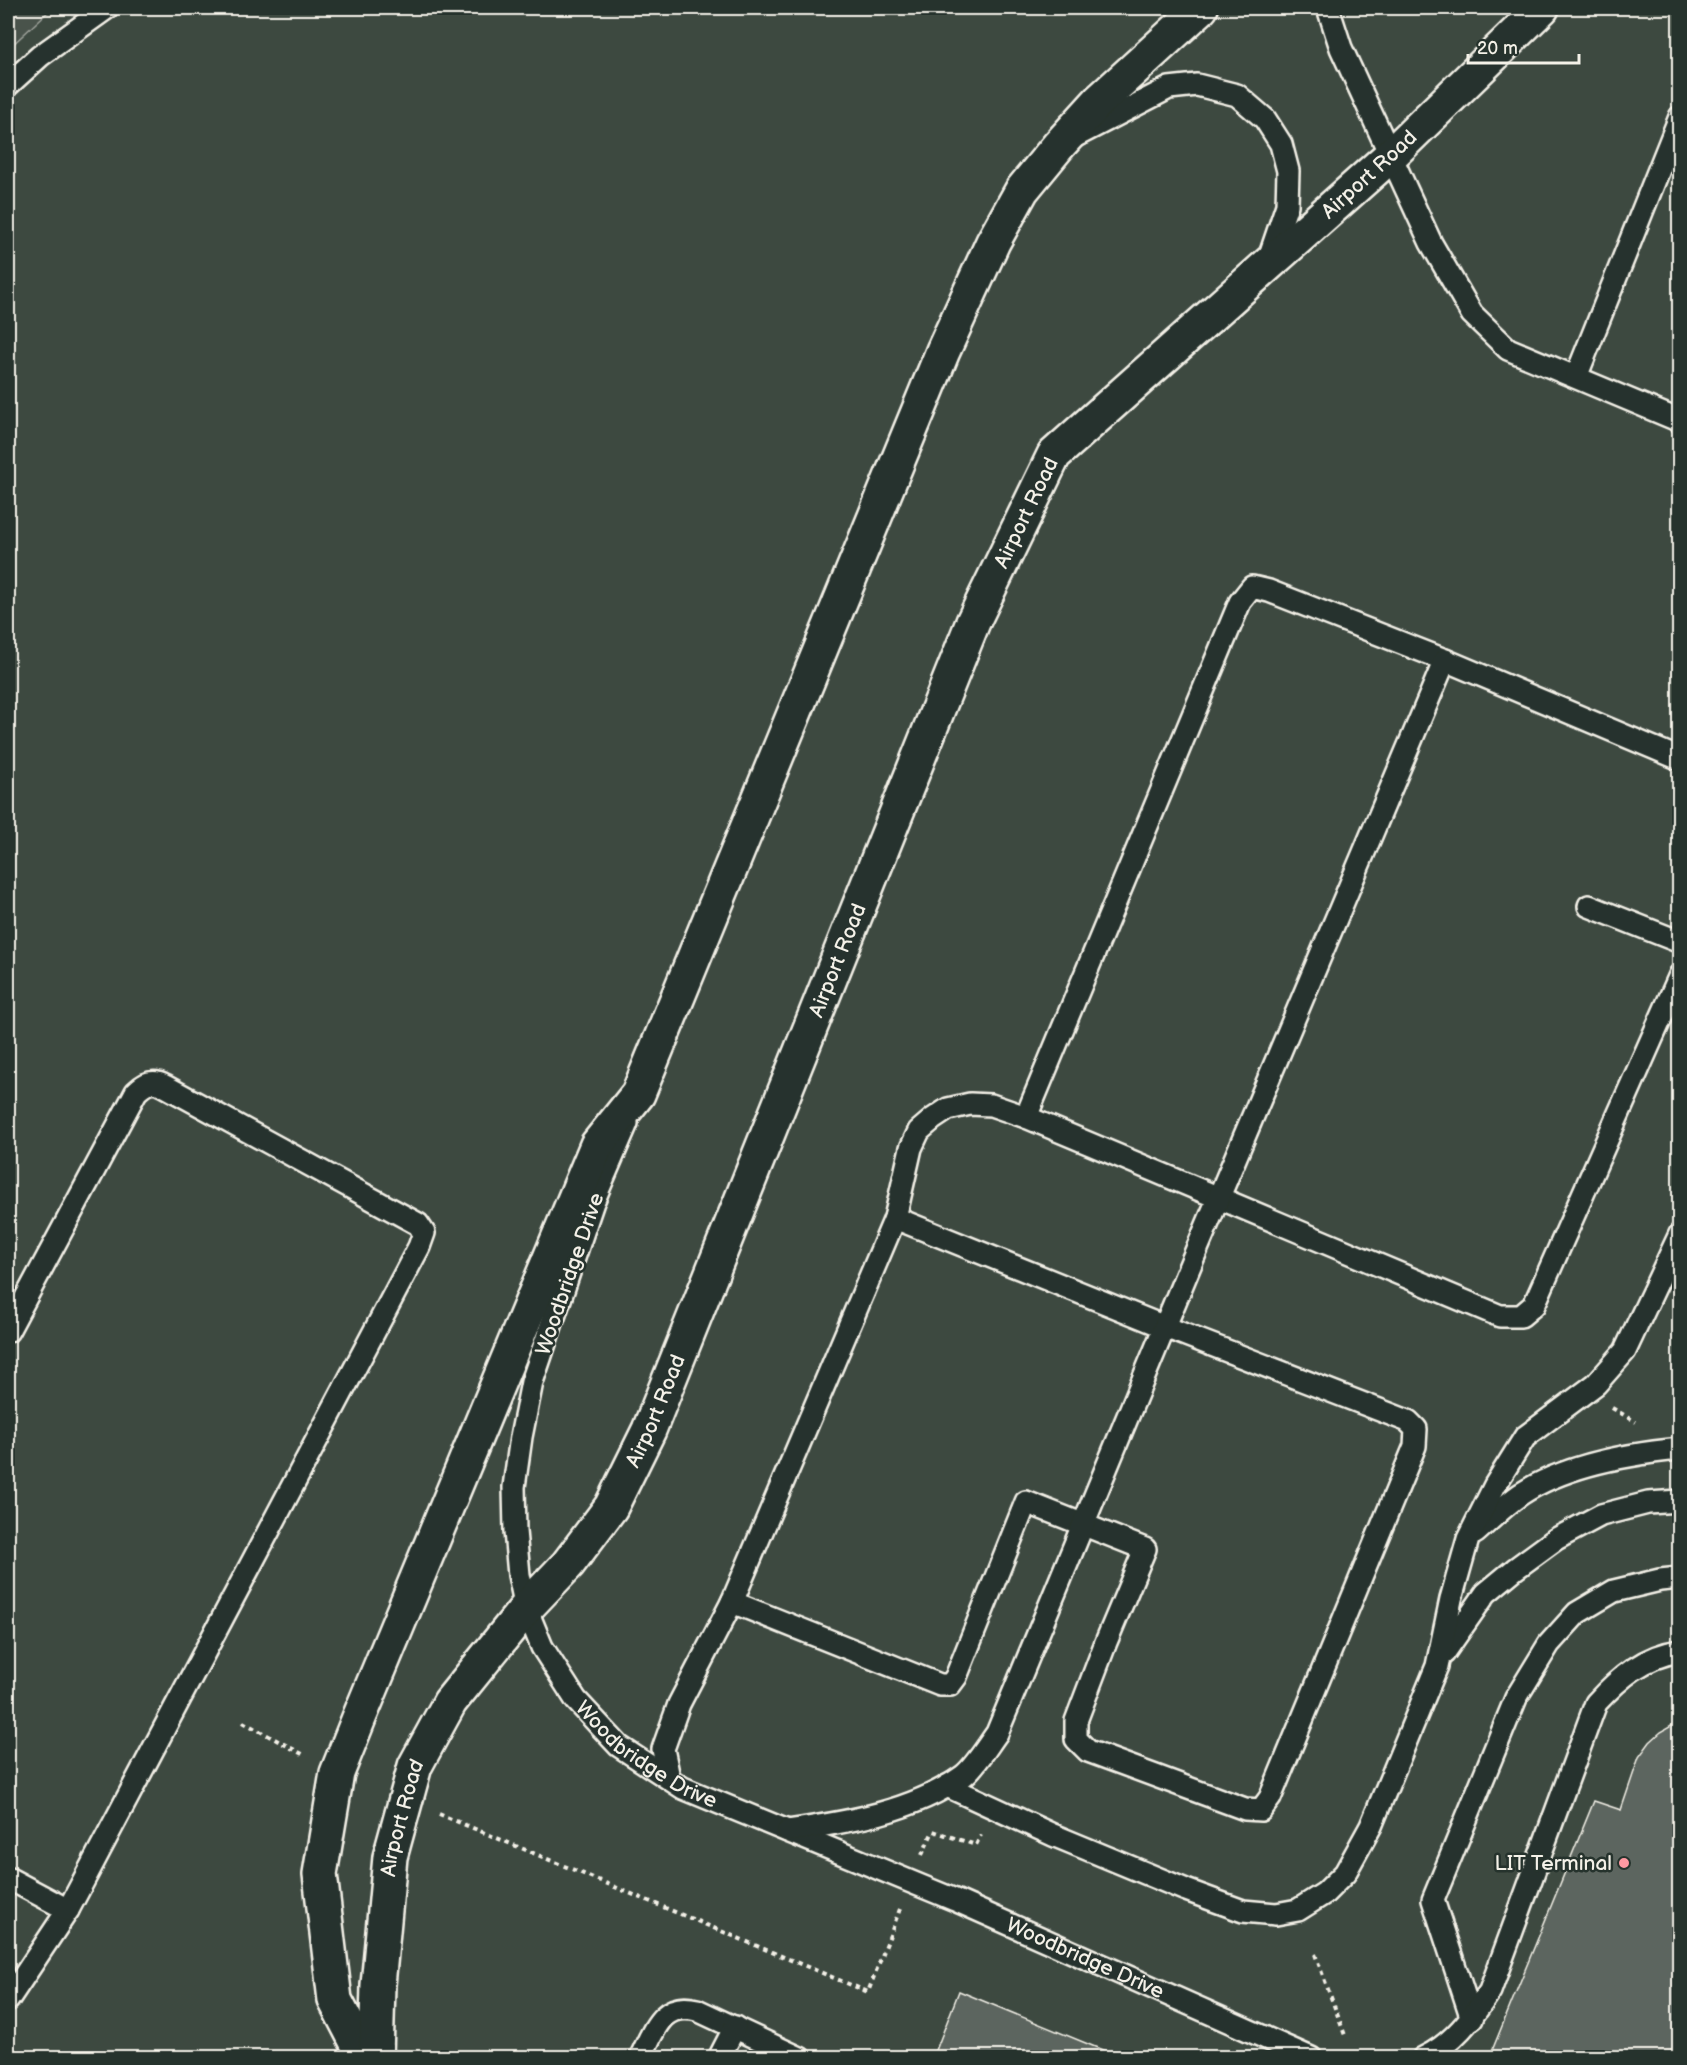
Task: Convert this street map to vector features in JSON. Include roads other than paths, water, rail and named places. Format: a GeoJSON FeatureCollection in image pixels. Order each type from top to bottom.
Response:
{"type":"FeatureCollection","features":[{"type":"Feature","properties":{"kind":"main road"},"geometry":{"type":"LineString","coordinates":[[365,2058],[335,2000],[320,1874],[337,1773],[597,1145],[638,1094],[943,351],[999,232],[1022,190],[1059,145],[1113,87],[1201,8]]}},
{"type":"Feature","properties":{"kind":"main road","name":"Airport Road"},"geometry":{"type":"LineString","coordinates":[[376,2058],[378,1985],[390,1857],[416,1766],[450,1702],[526,1608],[568,1564],[611,1507],[649,1430],[973,622],[1054,455],[1390,156],[1542,8]]}},
{"type":"Feature","properties":{"kind":"lane"},"geometry":{"type":"LineString","coordinates":[[8,86],[40,56],[107,8]]}},
{"type":"Feature","properties":{"kind":"lane"},"geometry":{"type":"LineString","coordinates":[[1328,8],[1341,48],[1390,156],[1431,243],[1472,314],[1508,350],[1680,421]]}},
{"type":"Feature","properties":{"kind":"lane"},"geometry":{"type":"LineString","coordinates":[[1059,145],[1169,88],[1197,85],[1237,95],[1265,119],[1281,144],[1288,171],[1287,205],[1267,265]]}},
{"type":"Feature","properties":{"kind":"lane"},"geometry":{"type":"LineString","coordinates":[[1576,377],[1680,117]]}},
{"type":"Feature","properties":{"kind":"lane"},"geometry":{"type":"LineString","coordinates":[[1026,1117],[1240,602],[1252,587],[1299,602],[1445,660],[1680,759]]}},
{"type":"Feature","properties":{"kind":"lane"},"geometry":{"type":"LineString","coordinates":[[788,1831],[841,1823],[922,1800],[965,1775],[998,1733],[1165,1327],[1445,660]]}},
{"type":"Feature","properties":{"kind":"lane"},"geometry":{"type":"LineString","coordinates":[[1589,906],[1680,942]]}},
{"type":"Feature","properties":{"kind":"lane"},"geometry":{"type":"LineString","coordinates":[[669,1778],[663,1749],[679,1704],[732,1602],[895,1218],[911,1148],[919,1131],[933,1119],[948,1109],[970,1104],[991,1105],[1026,1117],[1500,1316],[1521,1316],[1534,1305],[1680,975]]}},
{"type":"Feature","properties":{"kind":"lane"},"geometry":{"type":"LineString","coordinates":[[8,1331],[136,1092],[152,1082],[165,1086],[418,1224],[424,1233],[414,1258],[68,1911],[8,2000]]}},
{"type":"Feature","properties":{"kind":"lane","name":"Woodbridge Drive"},"geometry":{"type":"LineString","coordinates":[[638,1094],[593,1202],[532,1382],[514,1486],[514,1531],[519,1575],[526,1608],[542,1647],[576,1700],[619,1746],[683,1788],[910,1881],[1311,2058]]}},
{"type":"Feature","properties":{"kind":"lane"},"geometry":{"type":"LineString","coordinates":[[732,1602],[940,1685],[950,1685],[956,1677],[1026,1502],[1145,1549],[1076,1721],[1076,1739],[1088,1750],[1245,1809],[1261,1810],[1270,1798],[1415,1446],[1416,1429],[1408,1421],[1165,1327],[895,1218]]}},
{"type":"Feature","properties":{"kind":"lane"},"geometry":{"type":"LineString","coordinates":[[947,1786],[1053,1835],[1175,1886],[1243,1911],[1276,1914],[1298,1910],[1325,1893],[1345,1872],[1371,1826],[1440,1658],[1451,1599],[1468,1539],[1495,1485],[1525,1437],[1596,1384],[1625,1351],[1680,1234]]}},
{"type":"Feature","properties":{"kind":"lane"},"geometry":{"type":"LineString","coordinates":[[1468,1539],[1522,1494],[1566,1472],[1641,1453],[1680,1449]]}},
{"type":"Feature","properties":{"kind":"lane"},"geometry":{"type":"LineString","coordinates":[[1440,1658],[1486,1593],[1556,1539],[1601,1515],[1648,1503],[1680,1501]]}},
{"type":"Feature","properties":{"kind":"lane"},"geometry":{"type":"LineString","coordinates":[[1472,2019],[1433,1900],[1516,1698],[1550,1644],[1577,1613],[1614,1591],[1660,1580],[1680,1578]]}},
{"type":"Feature","properties":{"kind":"lane"},"geometry":{"type":"LineString","coordinates":[[1423,2058],[1435,2052],[1472,2019],[1490,1991],[1596,1703],[1617,1679],[1644,1662],[1680,1651]]}},
{"type":"Feature","properties":{"kind":"lane"},"geometry":{"type":"LineString","coordinates":[[8,1878],[68,1911]]}},
{"type":"Feature","properties":{"kind":"lane"},"geometry":{"type":"LineString","coordinates":[[640,2058],[658,2022],[670,2010],[684,2007],[697,2010],[800,2058]]}},
{"type":"Feature","properties":{"kind":"lane"},"geometry":{"type":"LineString","coordinates":[[719,2058],[735,2027]]}},
{"type":"Feature","properties":{"kind":"place","name":"LIT Terminal"},"geometry":{"type":"Point","coordinates":[1624,1863]}}]}
